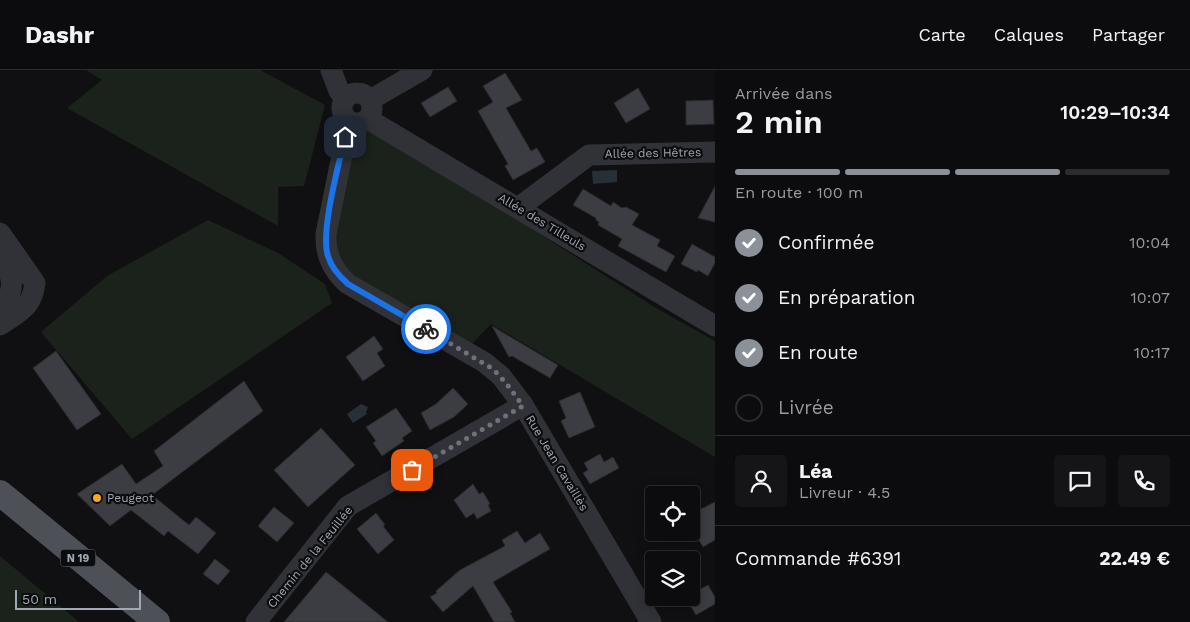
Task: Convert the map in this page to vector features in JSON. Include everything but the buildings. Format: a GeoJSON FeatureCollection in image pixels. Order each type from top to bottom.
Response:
{"type":"FeatureCollection","features":[{"type":"Feature","properties":{"kind":"main road","name":"N 19"},"geometry":{"type":"LineString","coordinates":[[0,493],[157,622]]}},
{"type":"Feature","properties":{"kind":"main road","name":"N 19"},"geometry":{"type":"LineString","coordinates":[[0,514],[130,622]]}},
{"type":"Feature","properties":{"kind":"street"},"geometry":{"type":"LineString","coordinates":[[331,70],[339,91],[346,98],[359,93],[367,96],[362,113]]}},
{"type":"Feature","properties":{"kind":"street"},"geometry":{"type":"LineString","coordinates":[[362,113],[422,70]]}},
{"type":"Feature","properties":{"kind":"street","name":"Allée des Tilleuls"},"geometry":{"type":"LineString","coordinates":[[362,113],[715,326]]}},
{"type":"Feature","properties":{"kind":"street","name":"Rue Jean Cavaillès"},"geometry":{"type":"LineString","coordinates":[[362,113],[326,234],[326,250],[333,266],[348,284],[484,362],[506,383],[523,406],[651,622]]}},
{"type":"Feature","properties":{"kind":"street","name":"Allée des Hêtres"},"geometry":{"type":"LineString","coordinates":[[518,208],[589,155],[715,152]]}},
{"type":"Feature","properties":{"kind":"street"},"geometry":{"type":"LineString","coordinates":[[0,233],[36,283],[33,297],[28,306],[0,325]]}},
{"type":"Feature","properties":{"kind":"street"},"geometry":{"type":"LineString","coordinates":[[0,262],[10,274],[12,284],[3,300]]}},
{"type":"Feature","properties":{"kind":"street","name":"Chemin de la Feuillée"},"geometry":{"type":"LineString","coordinates":[[256,622],[348,506],[523,406]]}},
{"type":"Feature","properties":{"kind":"shaded area"},"geometry":{"type":"Polygon","coordinates":[[[86,70],[260,70],[325,105],[304,186],[278,187],[278,226],[67,108],[102,80],[86,70]]]}},
{"type":"Feature","properties":{"kind":"shaded area"},"geometry":{"type":"Polygon","coordinates":[[[367,130],[427,162],[656,308],[715,341],[715,457],[491,324],[471,345],[366,287],[344,268],[334,251],[334,230],[356,133],[367,130]]]}},
{"type":"Feature","properties":{"kind":"shaded area"},"geometry":{"type":"Polygon","coordinates":[[[617,170],[617,182],[593,184],[592,171],[617,170]]]}},
{"type":"Feature","properties":{"kind":"shaded area"},"geometry":{"type":"Polygon","coordinates":[[[208,220],[278,253],[325,284],[332,303],[132,439],[41,332],[107,276],[208,220]]]}},
{"type":"Feature","properties":{"kind":"shaded area"},"geometry":{"type":"Polygon","coordinates":[[[361,404],[368,407],[367,414],[353,423],[347,414],[361,404]]]}},
{"type":"Feature","properties":{"kind":"shaded area"},"geometry":{"type":"Polygon","coordinates":[[[0,556],[79,622],[0,622],[0,556]]]}},
{"type":"Feature","properties":{"kind":"way so far"},"geometry":{"type":"LineString","coordinates":[[412,470],[523,406],[493,369],[426,329]]}},
{"type":"Feature","properties":{"kind":"place","name":"Peugeot"},"geometry":{"type":"Point","coordinates":[97,498]}},
{"type":"Feature","properties":{"kind":"route"},"geometry":{"type":"LineString","coordinates":[[345,137],[326,234],[328,258],[348,284],[426,329]]}}]}
